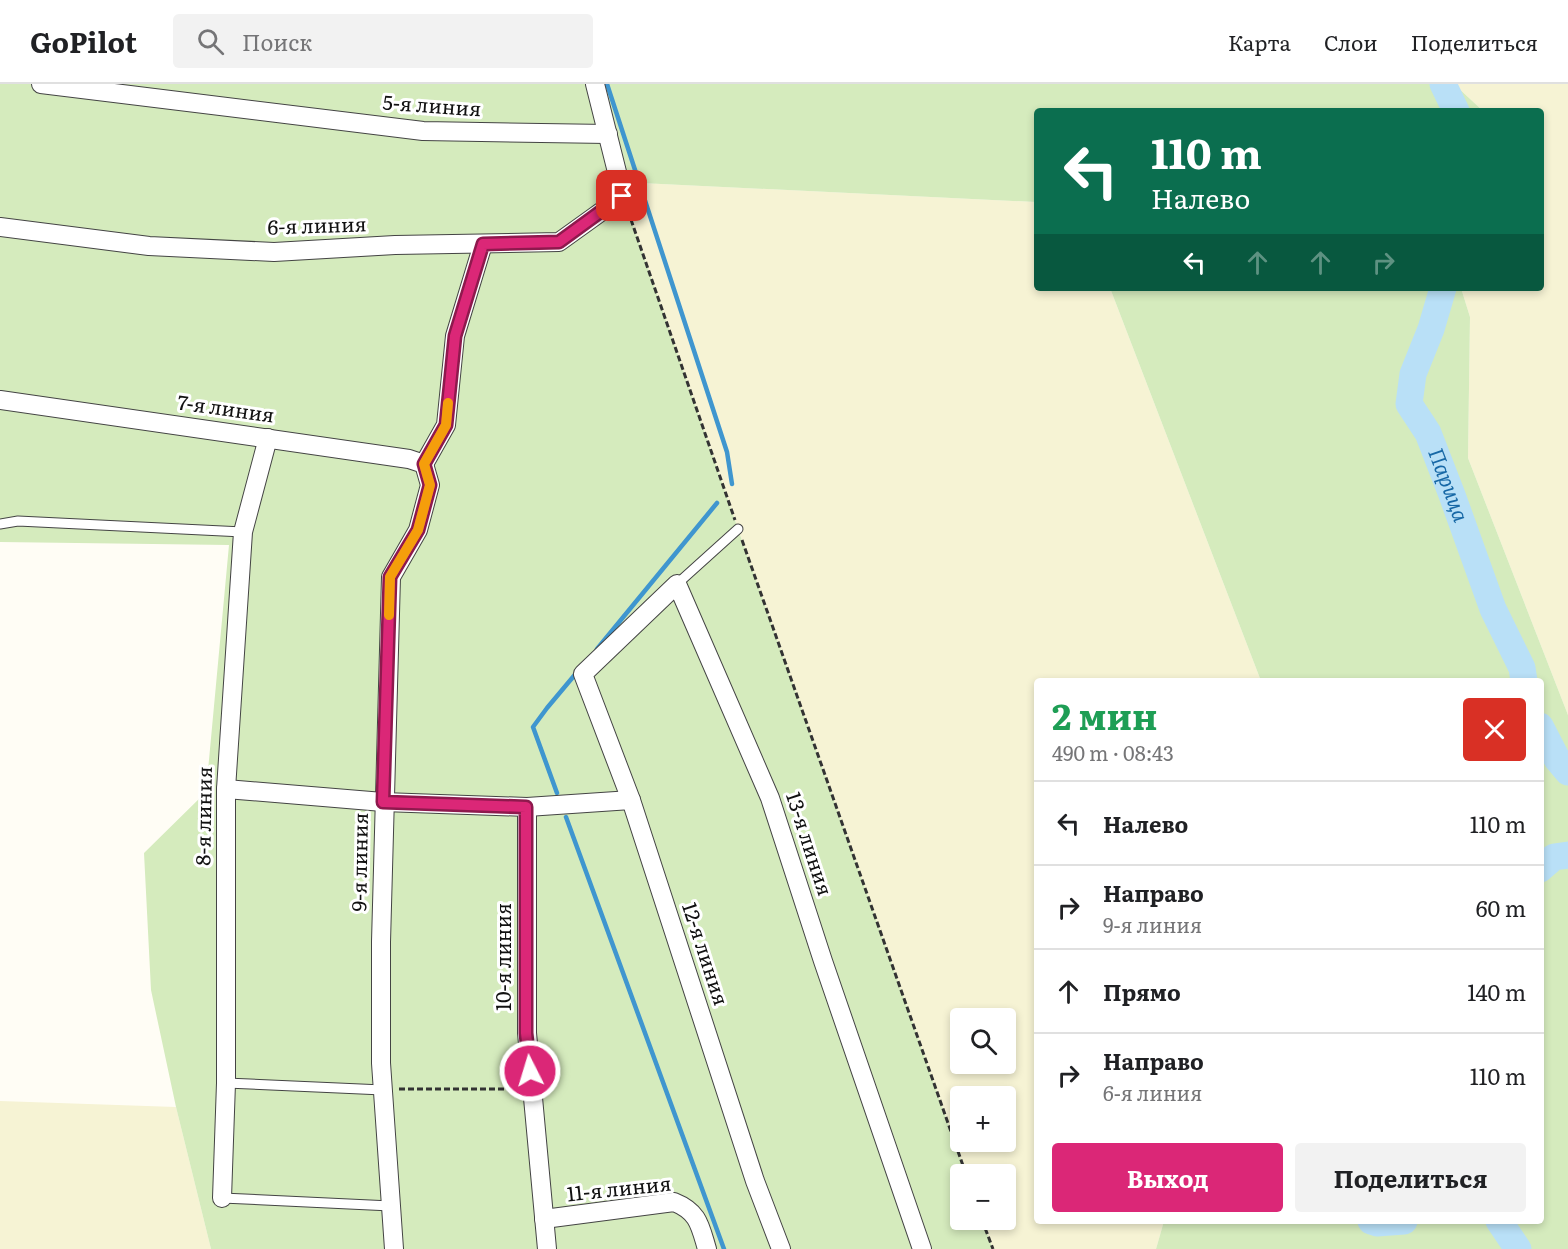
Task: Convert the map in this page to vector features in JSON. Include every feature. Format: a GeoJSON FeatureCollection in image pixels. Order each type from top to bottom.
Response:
{"type":"FeatureCollection","features":[{"type":"Feature","properties":{"kind":"street","name":"5-я линия"},"geometry":{"type":"LineString","coordinates":[[41,84],[423,131],[608,134]]}},
{"type":"Feature","properties":{"kind":"street"},"geometry":{"type":"LineString","coordinates":[[595,84],[622,196]]}},
{"type":"Feature","properties":{"kind":"street","name":"6-я линия"},"geometry":{"type":"LineString","coordinates":[[0,227],[149,246],[274,252],[395,245],[559,242],[622,196]]}},
{"type":"Feature","properties":{"kind":"street"},"geometry":{"type":"LineString","coordinates":[[424,464],[446,425],[455,336],[483,244]]}},
{"type":"Feature","properties":{"kind":"street","name":"7-я линия"},"geometry":{"type":"LineString","coordinates":[[0,400],[409,459],[424,464]]}},
{"type":"Feature","properties":{"kind":"street","name":"8-я линия"},"geometry":{"type":"LineString","coordinates":[[222,1198],[226,1083],[225,789],[243,532],[268,438]]}},
{"type":"Feature","properties":{"kind":"street","name":"9-я линия"},"geometry":{"type":"LineString","coordinates":[[394,1249],[383,1090],[381,942],[390,577],[418,530],[430,485],[424,464]]}},
{"type":"Feature","properties":{"kind":"street","name":"12-я линия"},"geometry":{"type":"LineString","coordinates":[[677,584],[583,674],[631,800],[755,1181],[781,1249]]}},
{"type":"Feature","properties":{"kind":"street","name":"13-я линия"},"geometry":{"type":"LineString","coordinates":[[677,584],[770,798],[922,1249]]}},
{"type":"Feature","properties":{"kind":"street"},"geometry":{"type":"LineString","coordinates":[[225,789],[383,802],[526,807],[631,800]]}},
{"type":"Feature","properties":{"kind":"street","name":"10-я линия"},"geometry":{"type":"LineString","coordinates":[[526,807],[526,1033],[547,1249]]}},
{"type":"Feature","properties":{"kind":"street","name":"11-я линия"},"geometry":{"type":"LineString","coordinates":[[544,1219],[674,1202],[686,1207],[698,1219],[707,1249]]}},
{"type":"Feature","properties":{"kind":"lane"},"geometry":{"type":"LineString","coordinates":[[0,524],[18,521],[243,532]]}},
{"type":"Feature","properties":{"kind":"lane"},"geometry":{"type":"LineString","coordinates":[[677,584],[738,529]]}},
{"type":"Feature","properties":{"kind":"lane"},"geometry":{"type":"LineString","coordinates":[[226,1083],[383,1090]]}},
{"type":"Feature","properties":{"kind":"lane"},"geometry":{"type":"LineString","coordinates":[[222,1198],[390,1206]]}},
{"type":"Feature","properties":{"kind":"path"},"geometry":{"type":"LineString","coordinates":[[622,196],[962,1164]]}},
{"type":"Feature","properties":{"kind":"path"},"geometry":{"type":"LineString","coordinates":[[383,1090],[532,1089]]}},
{"type":"Feature","properties":{"kind":"path"},"geometry":{"type":"LineString","coordinates":[[986,1230],[993,1249]]}},
{"type":"Feature","properties":{"kind":"shaded area"},"geometry":{"type":"Polygon","coordinates":[[[1454,84],[1568,84],[1568,715],[1468,458],[1470,317],[1462,291],[1544,291],[1544,108],[1480,108],[1454,84]]]}},
{"type":"Feature","properties":{"kind":"shaded area"},"geometry":{"type":"Polygon","coordinates":[[[620,182],[1034,202],[1034,291],[1111,291],[1260,678],[1034,678],[1034,1224],[1163,1224],[1156,1249],[993,1249],[986,1230],[1016,1230],[1016,1164],[962,1164],[958,1152],[1016,1152],[1016,1086],[950,1086],[950,1129],[738,529],[620,182]]]}},
{"type":"Feature","properties":{"kind":"shaded area"},"geometry":{"type":"Polygon","coordinates":[[[0,1101],[176,1107],[211,1249],[0,1249],[0,1101]]]}},
{"type":"Feature","properties":{"kind":"green space"},"geometry":{"type":"Polygon","coordinates":[[[0,84],[1454,84],[1480,108],[1034,108],[1034,202],[620,182],[738,529],[950,1129],[950,1152],[958,1152],[962,1164],[950,1164],[950,1230],[986,1230],[993,1249],[211,1249],[176,1107],[151,990],[144,853],[206,792],[229,545],[0,542],[0,84]]]}},
{"type":"Feature","properties":{"kind":"green space"},"geometry":{"type":"Polygon","coordinates":[[[1111,291],[1462,291],[1470,317],[1468,458],[1568,715],[1568,1249],[1156,1249],[1163,1224],[1544,1224],[1544,678],[1260,678],[1111,291]]]}},
{"type":"Feature","properties":{"kind":"waterway"},"geometry":{"type":"LineString","coordinates":[[607,84],[727,452],[732,484]]}},
{"type":"Feature","properties":{"kind":"waterway","name":"Парица"},"geometry":{"type":"LineString","coordinates":[[1443,84],[1455,108]]}},
{"type":"Feature","properties":{"kind":"waterway","name":"Парица"},"geometry":{"type":"LineString","coordinates":[[1442,291],[1431,329],[1413,374],[1409,404],[1428,433],[1493,609],[1522,668],[1524,678]]}},
{"type":"Feature","properties":{"kind":"waterway"},"geometry":{"type":"LineString","coordinates":[[597,649],[717,503]]}},
{"type":"Feature","properties":{"kind":"waterway"},"geometry":{"type":"LineString","coordinates":[[557,793],[533,727],[578,671]]}},
{"type":"Feature","properties":{"kind":"waterway","name":"Парица"},"geometry":{"type":"LineString","coordinates":[[1544,734],[1557,759],[1568,772]]}},
{"type":"Feature","properties":{"kind":"waterway"},"geometry":{"type":"LineString","coordinates":[[566,817],[724,1249]]}},
{"type":"Feature","properties":{"kind":"waterway","name":"Парица"},"geometry":{"type":"LineString","coordinates":[[1544,866],[1554,857],[1568,855]]}},
{"type":"Feature","properties":{"kind":"waterway","name":"Парица"},"geometry":{"type":"LineString","coordinates":[[1501,1224],[1518,1249]]}},
{"type":"Feature","properties":{"kind":"slow traffic"},"geometry":{"type":"LineString","coordinates":[[389,615],[390,577],[418,530],[430,485],[424,464],[446,425],[448,403]]}},
{"type":"Feature","properties":{"kind":"route"},"geometry":{"type":"LineString","coordinates":[[530,1071],[526,1033],[526,807],[383,802],[390,577],[418,530],[430,485],[424,464],[446,425],[455,336],[483,244],[559,242],[622,196]]}}]}
